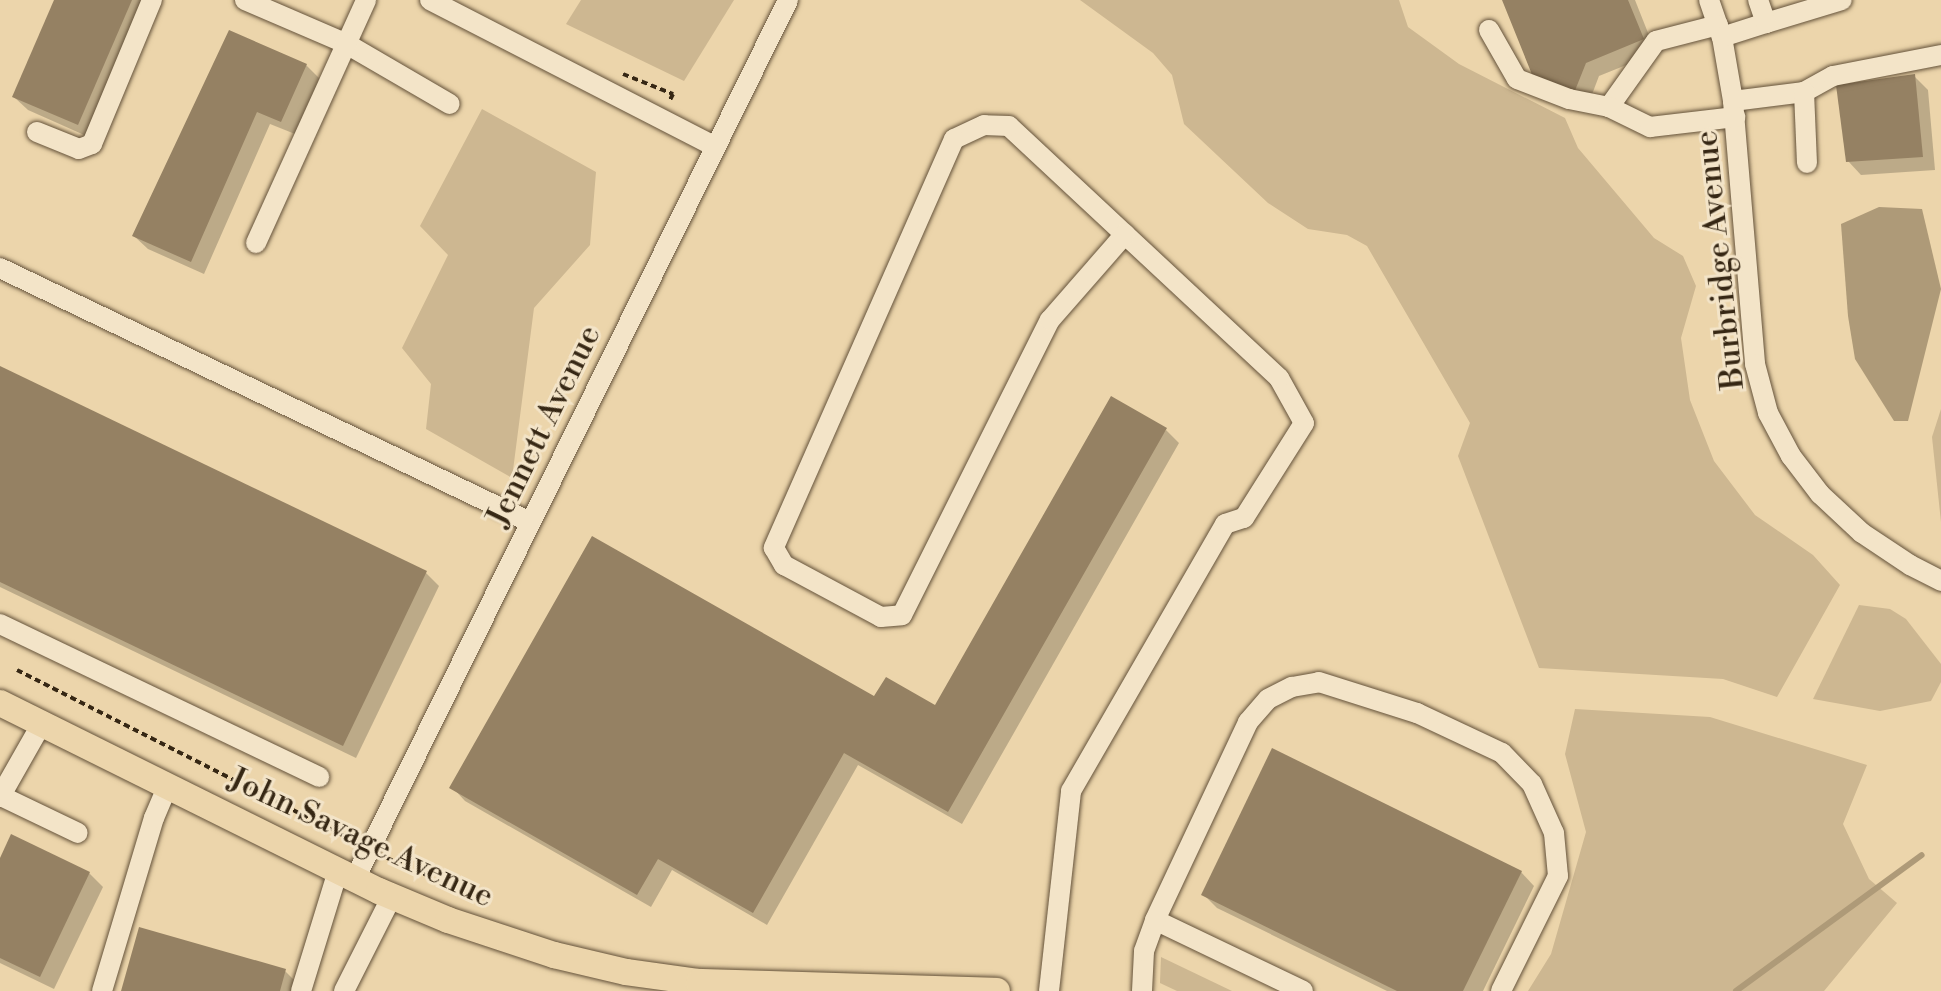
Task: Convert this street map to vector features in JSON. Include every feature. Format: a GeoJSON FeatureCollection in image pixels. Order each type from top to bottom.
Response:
{"type":"FeatureCollection","features":[{"type":"Feature","properties":{"kind":"main road","name":"John Savage Avenue"},"geometry":{"type":"LineString","coordinates":[[0,703],[392,896],[518,944],[626,972],[737,984],[997,991]]}},
{"type":"Feature","properties":{"kind":"street"},"geometry":{"type":"LineString","coordinates":[[37,132],[79,149],[92,144],[152,0]]}},
{"type":"Feature","properties":{"kind":"street"},"geometry":{"type":"LineString","coordinates":[[245,0],[345,43],[450,104]]}},
{"type":"Feature","properties":{"kind":"street"},"geometry":{"type":"LineString","coordinates":[[256,243],[366,0]]}},
{"type":"Feature","properties":{"kind":"street"},"geometry":{"type":"LineString","coordinates":[[430,0],[714,146]]}},
{"type":"Feature","properties":{"kind":"street","name":"Jennett Avenue"},"geometry":{"type":"LineString","coordinates":[[301,991],[347,875],[370,849],[788,0]]}},
{"type":"Feature","properties":{"kind":"street","name":"Burbridge Avenue"},"geometry":{"type":"LineString","coordinates":[[1709,0],[1720,31],[1734,109],[1755,364],[1768,413],[1791,456],[1820,494],[1862,533],[1941,581]]}},
{"type":"Feature","properties":{"kind":"street"},"geometry":{"type":"LineString","coordinates":[[1758,0],[1766,23]]}},
{"type":"Feature","properties":{"kind":"street"},"geometry":{"type":"LineString","coordinates":[[1609,107],[1656,41],[1766,23],[1842,0]]}},
{"type":"Feature","properties":{"kind":"street"},"geometry":{"type":"LineString","coordinates":[[1489,30],[1517,79],[1569,99],[1609,107],[1650,127],[1804,92],[1833,76],[1941,55]]}},
{"type":"Feature","properties":{"kind":"street"},"geometry":{"type":"LineString","coordinates":[[1804,92],[1807,163]]}},
{"type":"Feature","properties":{"kind":"street"},"geometry":{"type":"LineString","coordinates":[[1049,991],[1071,791],[1225,524],[1244,518],[1304,423],[1279,378],[1125,234],[1009,126],[984,125],[954,139],[774,548],[784,565],[881,617],[902,615],[1050,320],[1125,234]]}},
{"type":"Feature","properties":{"kind":"street"},"geometry":{"type":"LineString","coordinates":[[0,268],[530,522]]}},
{"type":"Feature","properties":{"kind":"street"},"geometry":{"type":"LineString","coordinates":[[0,624],[319,777]]}},
{"type":"Feature","properties":{"kind":"street"},"geometry":{"type":"LineString","coordinates":[[1142,991],[1144,951],[1155,920],[1248,722],[1268,699],[1292,687],[1319,682],[1417,713],[1502,753],[1532,784],[1554,833],[1558,876],[1501,991]]}},
{"type":"Feature","properties":{"kind":"street"},"geometry":{"type":"LineString","coordinates":[[42,723],[0,797],[78,833]]}},
{"type":"Feature","properties":{"kind":"street"},"geometry":{"type":"LineString","coordinates":[[102,991],[154,818],[168,785]]}},
{"type":"Feature","properties":{"kind":"street"},"geometry":{"type":"LineString","coordinates":[[344,991],[392,896]]}},
{"type":"Feature","properties":{"kind":"street"},"geometry":{"type":"LineString","coordinates":[[1155,920],[1303,991]]}},
{"type":"Feature","properties":{"kind":"path"},"geometry":{"type":"LineString","coordinates":[[17,670],[420,875],[427,875]]}},
{"type":"Feature","properties":{"kind":"shaded area"},"geometry":{"type":"Polygon","coordinates":[[[581,0],[734,0],[684,81],[566,24],[581,0]]]}},
{"type":"Feature","properties":{"kind":"shaded area"},"geometry":{"type":"Polygon","coordinates":[[[1080,0],[1399,0],[1408,27],[1459,64],[1565,118],[1578,148],[1654,238],[1683,256],[1696,286],[1681,338],[1690,400],[1714,461],[1755,515],[1813,555],[1840,585],[1777,697],[1723,679],[1539,668],[1458,456],[1470,423],[1367,246],[1347,235],[1308,229],[1268,203],[1184,124],[1172,75],[1153,53],[1080,0]]]}},
{"type":"Feature","properties":{"kind":"shaded area"},"geometry":{"type":"Polygon","coordinates":[[[482,109],[596,172],[590,245],[534,308],[512,478],[426,429],[431,384],[402,348],[448,255],[420,226],[482,109]]]}},
{"type":"Feature","properties":{"kind":"shaded area"},"geometry":{"type":"Polygon","coordinates":[[[1879,207],[1922,209],[1941,289],[1908,421],[1894,421],[1855,359],[1848,316],[1841,224],[1879,207]]]}},
{"type":"Feature","properties":{"kind":"shaded area"},"geometry":{"type":"Polygon","coordinates":[[[1941,409],[1941,522],[1932,437],[1941,409]]]}},
{"type":"Feature","properties":{"kind":"shaded area"},"geometry":{"type":"Polygon","coordinates":[[[1859,605],[1890,609],[1906,619],[1941,664],[1941,682],[1931,701],[1880,711],[1813,699],[1859,605]]]}},
{"type":"Feature","properties":{"kind":"shaded area"},"geometry":{"type":"Polygon","coordinates":[[[1575,709],[1710,717],[1867,765],[1843,824],[1869,879],[1897,903],[1824,991],[1528,991],[1551,954],[1586,832],[1565,754],[1575,709]]]}},
{"type":"Feature","properties":{"kind":"shaded area"},"geometry":{"type":"Polygon","coordinates":[[[1161,957],[1232,991],[1177,991],[1160,983],[1161,957]]]}},
{"type":"Feature","properties":{"kind":"building"},"geometry":{"type":"Polygon","coordinates":[[[54,0],[132,0],[78,125],[12,97],[54,0]]]}},
{"type":"Feature","properties":{"kind":"building"},"geometry":{"type":"Polygon","coordinates":[[[1502,0],[1628,0],[1644,39],[1586,63],[1574,93],[1533,77],[1502,0]]]}},
{"type":"Feature","properties":{"kind":"building"},"geometry":{"type":"Polygon","coordinates":[[[229,30],[307,64],[281,122],[257,112],[191,262],[132,236],[229,30]]]}},
{"type":"Feature","properties":{"kind":"building"},"geometry":{"type":"Polygon","coordinates":[[[1915,74],[1923,157],[1846,162],[1836,85],[1915,74]]]}},
{"type":"Feature","properties":{"kind":"building"},"geometry":{"type":"Polygon","coordinates":[[[0,366],[427,571],[343,746],[0,582],[0,366]]]}},
{"type":"Feature","properties":{"kind":"building"},"geometry":{"type":"Polygon","coordinates":[[[1111,396],[1167,428],[948,812],[844,753],[753,913],[658,859],[637,895],[449,788],[592,536],[874,696],[886,677],[935,705],[1111,396]]]}},
{"type":"Feature","properties":{"kind":"building"},"geometry":{"type":"Polygon","coordinates":[[[1272,748],[1522,871],[1463,991],[1397,991],[1201,895],[1272,748]]]}},
{"type":"Feature","properties":{"kind":"building"},"geometry":{"type":"Polygon","coordinates":[[[11,834],[90,872],[40,977],[0,958],[0,858],[11,834]]]}},
{"type":"Feature","properties":{"kind":"building"},"geometry":{"type":"Polygon","coordinates":[[[139,927],[286,969],[280,991],[121,991],[139,927]]]}},
{"type":"Feature","properties":{"kind":"waterway"},"geometry":{"type":"LineString","coordinates":[[1736,991],[1922,855]]}}]}
